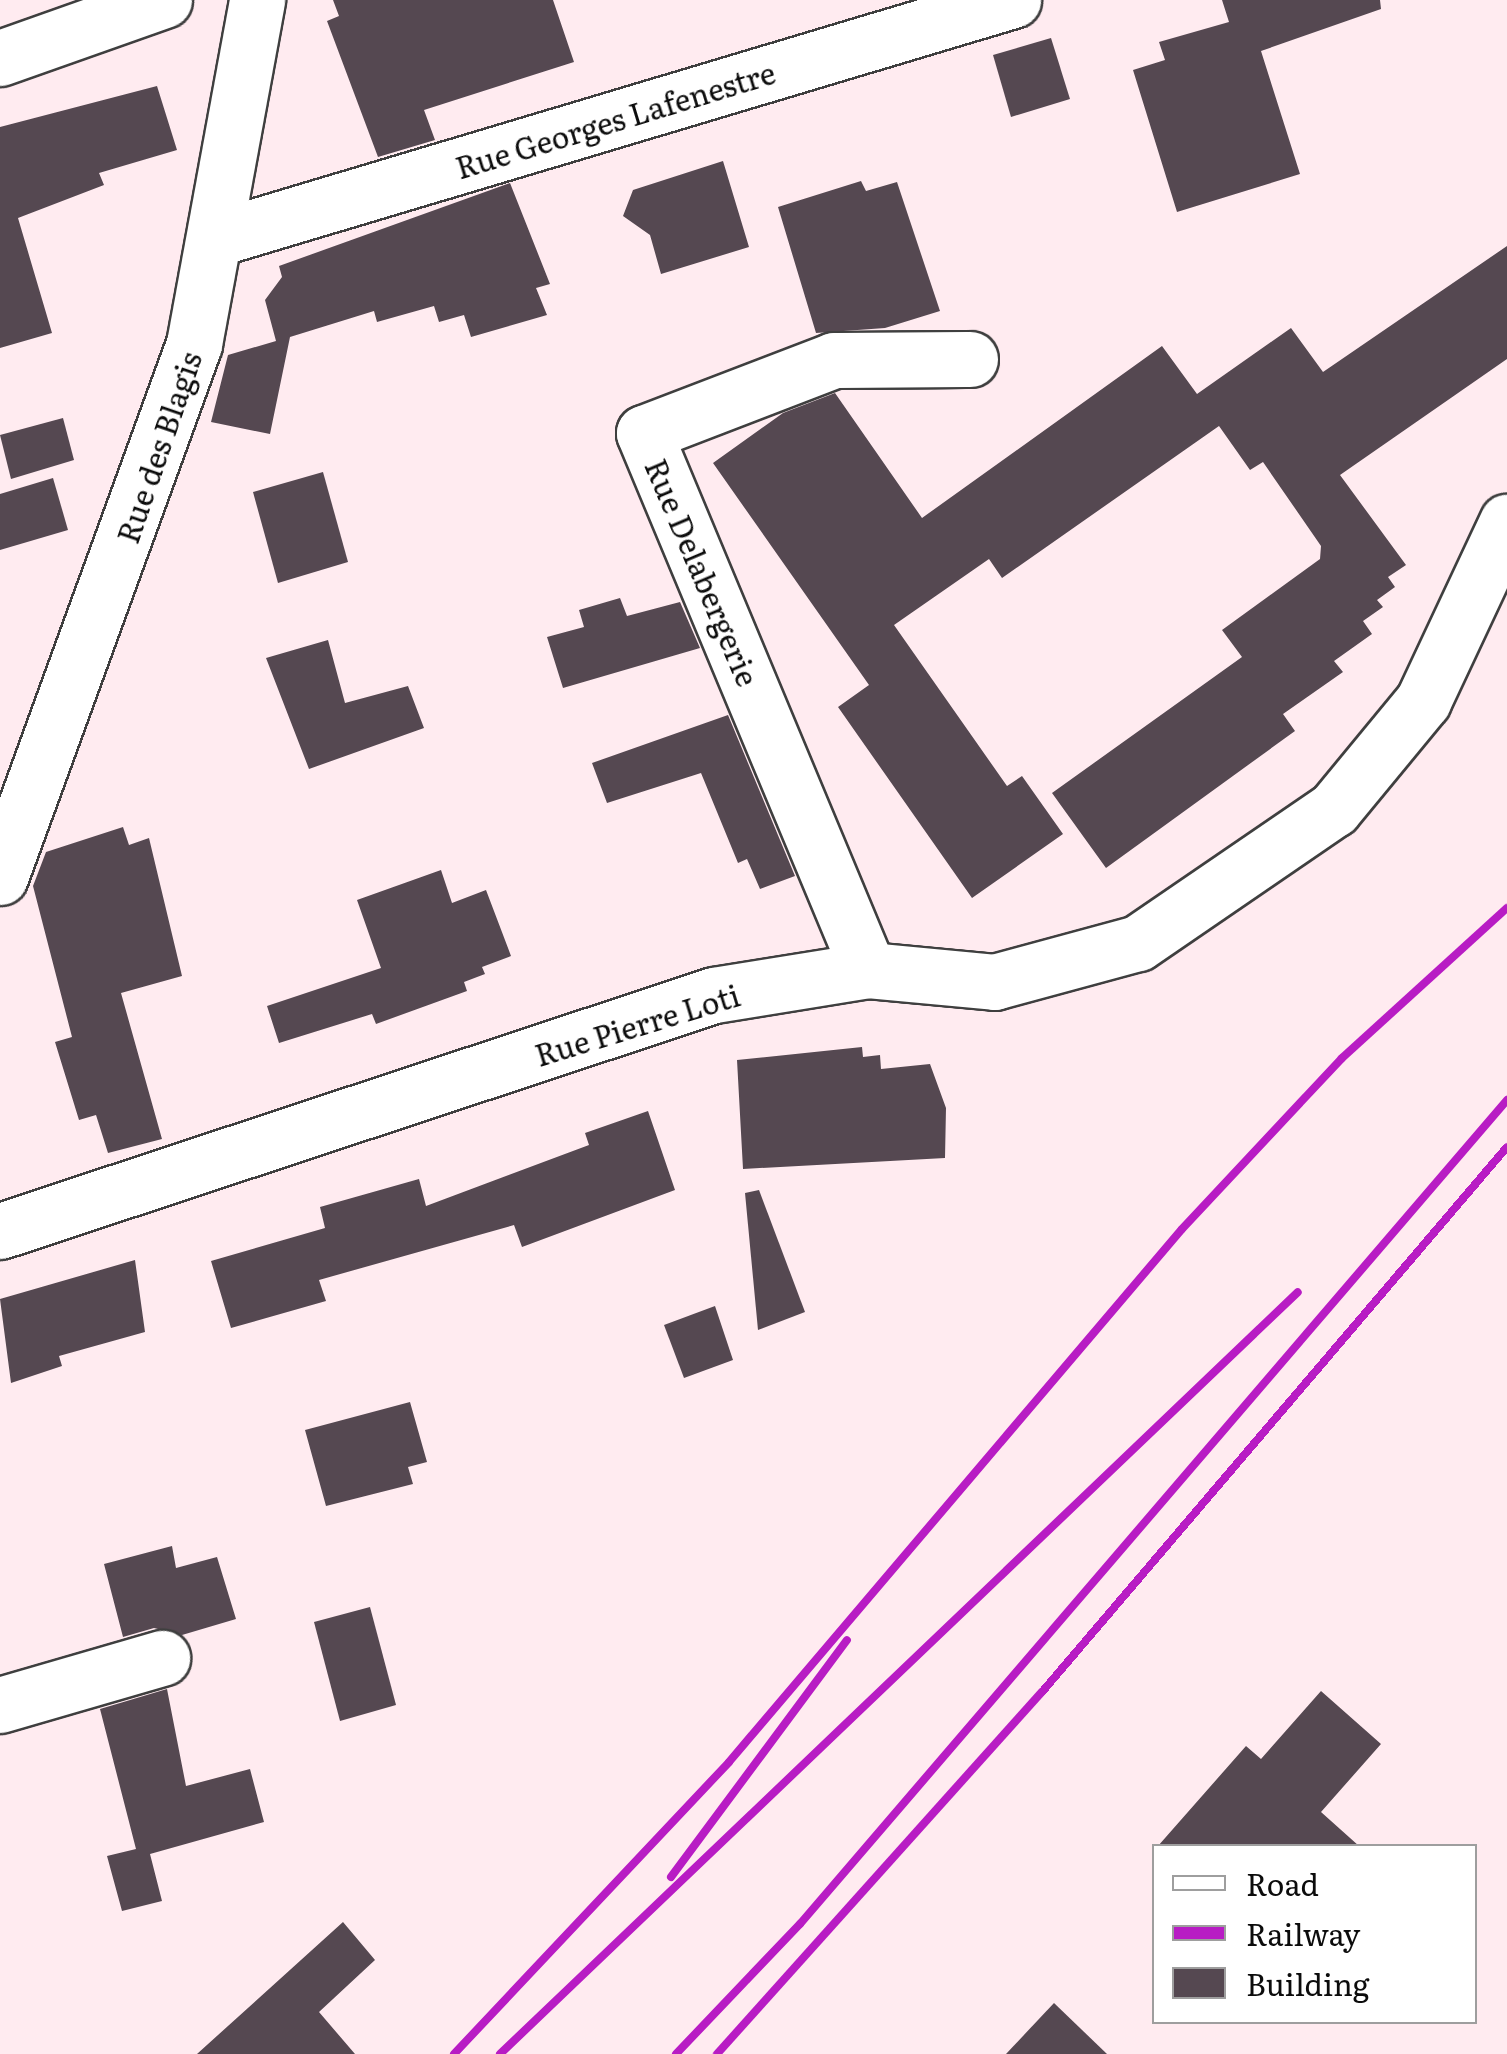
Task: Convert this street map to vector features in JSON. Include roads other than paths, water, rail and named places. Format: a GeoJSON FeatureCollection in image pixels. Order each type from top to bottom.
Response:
{"type":"FeatureCollection","features":[{"type":"Feature","properties":{"kind":"street"},"geometry":{"type":"LineString","coordinates":[[0,58],[164,0]]}},
{"type":"Feature","properties":{"kind":"street","name":"Rue des Blagis"},"geometry":{"type":"LineString","coordinates":[[0,877],[194,344],[217,238],[257,0]]}},
{"type":"Feature","properties":{"kind":"street","name":"Rue Georges Lafenestre"},"geometry":{"type":"LineString","coordinates":[[217,238],[1013,0]]}},
{"type":"Feature","properties":{"kind":"street","name":"Rue Delabergerie"},"geometry":{"type":"LineString","coordinates":[[868,970],[644,433],[834,360],[970,359]]}},
{"type":"Feature","properties":{"kind":"street","name":"Rue Pierre Loti"},"geometry":{"type":"LineString","coordinates":[[0,1231],[714,996],[868,970],[994,982],[1138,944],[1243,879],[1334,809],[1422,701],[1507,522]]}},
{"type":"Feature","properties":{"kind":"street"},"geometry":{"type":"LineString","coordinates":[[0,1705],[162,1658]]}},
{"type":"Feature","properties":{"kind":"railway"},"geometry":{"type":"LineString","coordinates":[[454,2054],[729,1762],[1182,1229],[1342,1058],[1507,908]]}},
{"type":"Feature","properties":{"kind":"railway"},"geometry":{"type":"LineString","coordinates":[[676,2054],[800,1924],[1507,1100]]}},
{"type":"Feature","properties":{"kind":"railway"},"geometry":{"type":"LineString","coordinates":[[717,2054],[1042,1692],[1507,1147]]}},
{"type":"Feature","properties":{"kind":"railway"},"geometry":{"type":"LineString","coordinates":[[500,2054],[1298,1292]]}},
{"type":"Feature","properties":{"kind":"railway"},"geometry":{"type":"LineString","coordinates":[[671,1877],[847,1640]]}}]}
